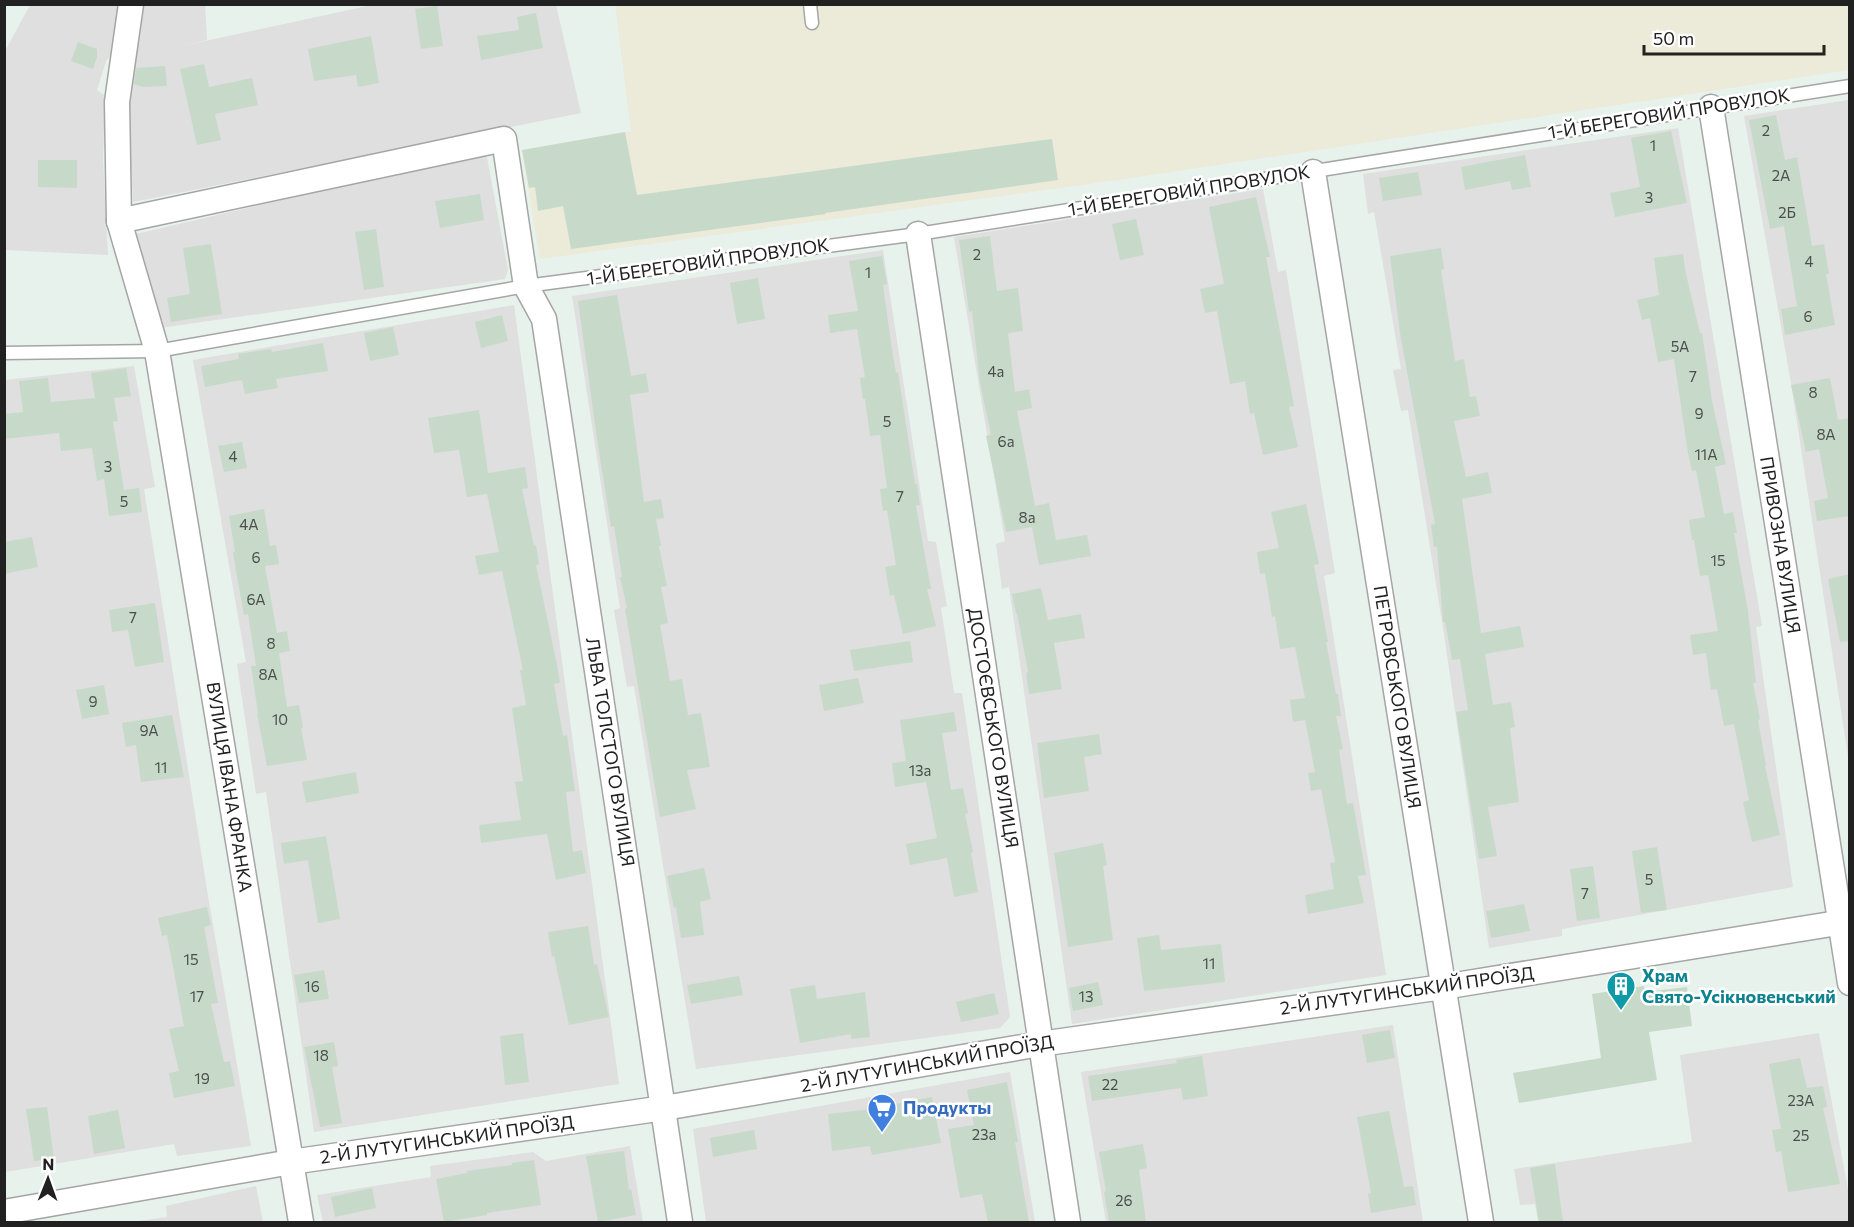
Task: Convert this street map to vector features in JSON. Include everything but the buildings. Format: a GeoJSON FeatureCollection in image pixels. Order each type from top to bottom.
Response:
{"type":"FeatureCollection","features":[{"type":"Feature","properties":{"kind":"street"},"geometry":{"type":"LineString","coordinates":[[131,4],[117,102],[118,221],[157,351]]}},
{"type":"Feature","properties":{"kind":"street","name":"ПРИВОЗНА ВУЛИЦЯ"},"geometry":{"type":"LineString","coordinates":[[1711,107],[1845,922],[1850,983]]}},
{"type":"Feature","properties":{"kind":"street"},"geometry":{"type":"LineString","coordinates":[[118,221],[504,140],[526,286]]}},
{"type":"Feature","properties":{"kind":"street","name":"ПЕТРОВСЬКОГО ВУЛИЦЯ"},"geometry":{"type":"LineString","coordinates":[[1313,172],[1481,1222]]}},
{"type":"Feature","properties":{"kind":"street","name":"ДОСТОЄВСЬКОГО ВУЛИЦЯ"},"geometry":{"type":"LineString","coordinates":[[918,234],[1068,1222]]}},
{"type":"Feature","properties":{"kind":"street","name":"ЛЬВА ТОЛСТОГО ВУЛИЦЯ"},"geometry":{"type":"LineString","coordinates":[[526,286],[544,319],[680,1222]]}},
{"type":"Feature","properties":{"kind":"street","name":"ВУЛИЦЯ ІВАНА ФРАНКА"},"geometry":{"type":"LineString","coordinates":[[157,351],[300,1222]]}},
{"type":"Feature","properties":{"kind":"street","name":"2-Й ЛУТУГИНСЬКИЙ ПРОЇЗД"},"geometry":{"type":"LineString","coordinates":[[4,1212],[291,1162],[664,1108],[1040,1044],[1443,987],[1845,922]]}},
{"type":"Feature","properties":{"kind":"lane"},"geometry":{"type":"LineString","coordinates":[[810,4],[812,22]]}},
{"type":"Feature","properties":{"kind":"lane","name":"1-Й БЕРЕГОВИЙ ПРОВУЛОК"},"geometry":{"type":"LineString","coordinates":[[4,352],[157,351],[526,286],[918,234],[1850,86]]}},
{"type":"Feature","properties":{"kind":"shaded area"},"geometry":{"type":"Polygon","coordinates":[[[30,5],[125,5],[116,48],[106,61],[97,90],[105,96],[103,160],[108,255],[5,250],[4,53],[30,5]]]}},
{"type":"Feature","properties":{"kind":"shaded area"},"geometry":{"type":"Polygon","coordinates":[[[139,5],[205,5],[207,40],[182,46],[372,5],[556,5],[581,113],[133,202],[128,118],[130,58],[139,5]]]}},
{"type":"Feature","properties":{"kind":"shaded area"},"geometry":{"type":"Polygon","coordinates":[[[615,5],[1849,5],[1849,70],[1118,180],[540,259],[522,150],[631,131],[615,5]]]}},
{"type":"Feature","properties":{"kind":"shaded area"},"geometry":{"type":"Polygon","coordinates":[[[1849,100],[1849,763],[1791,383],[1744,116],[1849,100]]]}},
{"type":"Feature","properties":{"kind":"shaded area"},"geometry":{"type":"Polygon","coordinates":[[[1678,128],[1762,626],[1756,627],[1793,887],[1562,929],[1562,936],[1489,948],[1444,634],[1408,410],[1401,411],[1393,370],[1401,369],[1374,212],[1368,214],[1363,174],[1678,128]]]}},
{"type":"Feature","properties":{"kind":"shaded area"},"geometry":{"type":"Polygon","coordinates":[[[486,152],[508,270],[505,279],[160,328],[136,234],[486,152]]]}},
{"type":"Feature","properties":{"kind":"shaded area"},"geometry":{"type":"Polygon","coordinates":[[[1263,189],[1278,272],[1286,270],[1335,573],[1324,576],[1386,975],[1072,1024],[1009,587],[1002,589],[996,544],[1005,541],[954,237],[1263,189]]]}},
{"type":"Feature","properties":{"kind":"shaded area"},"geometry":{"type":"Polygon","coordinates":[[[883,250],[928,541],[936,542],[947,606],[941,608],[954,693],[962,693],[1010,1017],[1000,1028],[696,1069],[634,686],[627,687],[614,610],[620,608],[572,296],[883,250]]]}},
{"type":"Feature","properties":{"kind":"shaded area"},"geometry":{"type":"Polygon","coordinates":[[[514,305],[619,1084],[314,1132],[266,792],[256,794],[237,664],[246,662],[193,360],[514,305]]]}},
{"type":"Feature","properties":{"kind":"shaded area"},"geometry":{"type":"Polygon","coordinates":[[[134,366],[155,487],[144,489],[208,896],[251,1146],[177,1156],[174,1144],[5,1172],[5,380],[134,366]]]}},
{"type":"Feature","properties":{"kind":"shaded area"},"geometry":{"type":"Polygon","coordinates":[[[1393,1025],[1423,1222],[1106,1222],[1081,1072],[1393,1025]]]}},
{"type":"Feature","properties":{"kind":"shaded area"},"geometry":{"type":"Polygon","coordinates":[[[1819,1033],[1849,1195],[1849,1222],[1538,1222],[1535,1204],[1520,1205],[1514,1169],[1692,1142],[1680,1055],[1819,1033]]]}},
{"type":"Feature","properties":{"kind":"shaded area"},"geometry":{"type":"Polygon","coordinates":[[[1010,1072],[1035,1222],[706,1222],[693,1129],[1010,1072]]]}},
{"type":"Feature","properties":{"kind":"shaded area"},"geometry":{"type":"Polygon","coordinates":[[[630,1146],[643,1222],[323,1222],[317,1195],[431,1177],[430,1166],[533,1152],[546,1161],[630,1146]]]}},
{"type":"Feature","properties":{"kind":"shaded area"},"geometry":{"type":"Polygon","coordinates":[[[256,1186],[263,1222],[132,1222],[167,1217],[166,1206],[256,1186]]]}},
{"type":"Feature","properties":{"kind":"place","name":"Храм Свято-Усікновенський"},"geometry":{"type":"Point","coordinates":[1621,1012]}},
{"type":"Feature","properties":{"kind":"place","name":"Продукты"},"geometry":{"type":"Point","coordinates":[882,1134]}}]}
